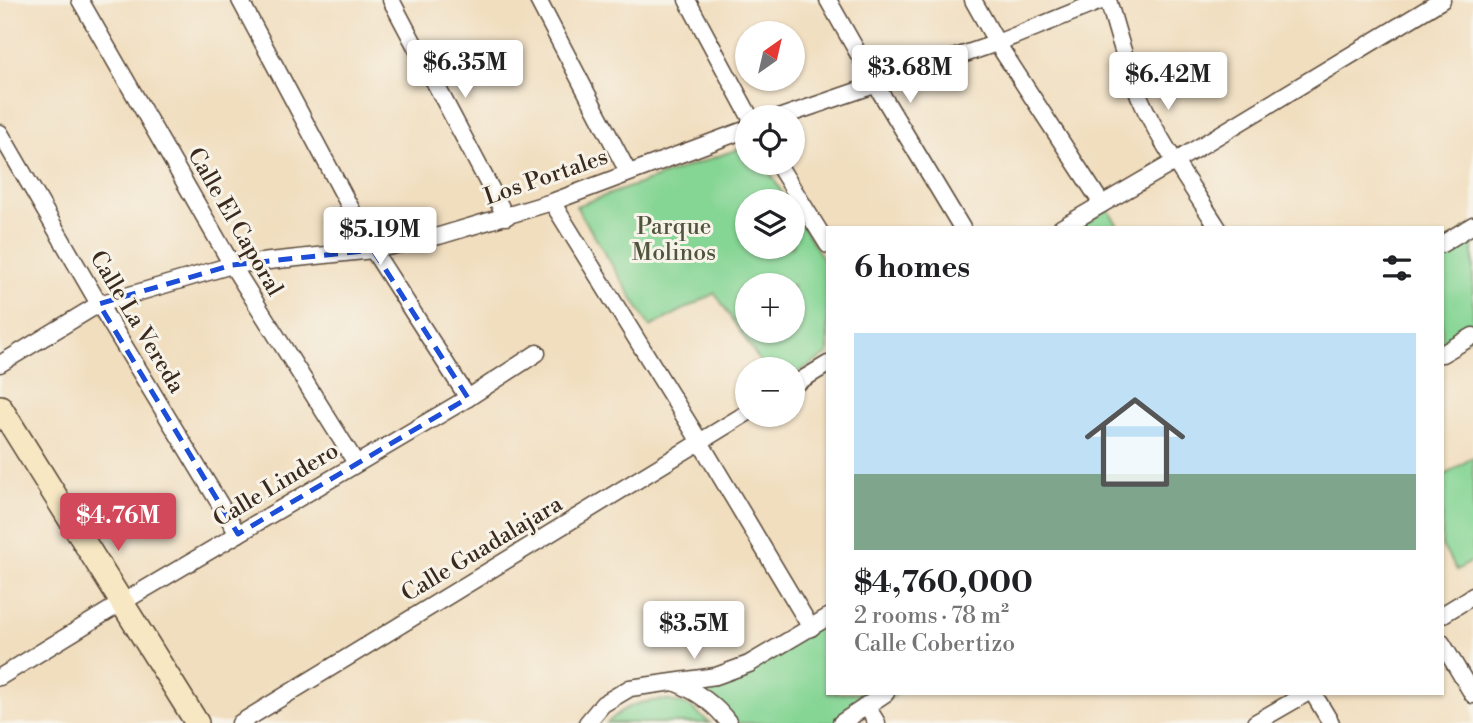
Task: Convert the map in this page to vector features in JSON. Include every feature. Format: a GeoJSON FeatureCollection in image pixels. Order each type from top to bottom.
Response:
{"type":"FeatureCollection","features":[{"type":"Feature","properties":{"kind":"street","name":"Calle El Caporal"},"geometry":{"type":"LineString","coordinates":[[80,0],[232,265],[356,463]]}},
{"type":"Feature","properties":{"kind":"street"},"geometry":{"type":"LineString","coordinates":[[240,0],[373,250],[468,398]]}},
{"type":"Feature","properties":{"kind":"street"},"geometry":{"type":"LineString","coordinates":[[391,0],[506,217]]}},
{"type":"Feature","properties":{"kind":"street"},"geometry":{"type":"LineString","coordinates":[[538,0],[628,172]]}},
{"type":"Feature","properties":{"kind":"street"},"geometry":{"type":"LineString","coordinates":[[687,0],[744,105]]}},
{"type":"Feature","properties":{"kind":"street"},"geometry":{"type":"LineString","coordinates":[[828,0],[961,226]]}},
{"type":"Feature","properties":{"kind":"street"},"geometry":{"type":"LineString","coordinates":[[973,0],[1102,204]]}},
{"type":"Feature","properties":{"kind":"street"},"geometry":{"type":"LineString","coordinates":[[805,109],[998,43],[1103,0]]}},
{"type":"Feature","properties":{"kind":"street"},"geometry":{"type":"LineString","coordinates":[[1108,0],[1140,98],[1217,226]]}},
{"type":"Feature","properties":{"kind":"street"},"geometry":{"type":"LineString","coordinates":[[1064,226],[1443,0]]}},
{"type":"Feature","properties":{"kind":"street","name":"Calle La Vereda"},"geometry":{"type":"LineString","coordinates":[[0,133],[99,304],[238,534]]}},
{"type":"Feature","properties":{"kind":"street","name":"Los Portales"},"geometry":{"type":"LineString","coordinates":[[0,363],[99,304],[232,265],[373,250],[439,236],[552,202],[735,133]]}},
{"type":"Feature","properties":{"kind":"street"},"geometry":{"type":"LineString","coordinates":[[784,175],[826,242]]}},
{"type":"Feature","properties":{"kind":"street"},"geometry":{"type":"LineString","coordinates":[[552,202],[811,628]]}},
{"type":"Feature","properties":{"kind":"street"},"geometry":{"type":"LineString","coordinates":[[1444,243],[1473,225]]}},
{"type":"Feature","properties":{"kind":"street"},"geometry":{"type":"LineString","coordinates":[[1444,353],[1473,336]]}},
{"type":"Feature","properties":{"kind":"street","name":"Calle Lindero"},"geometry":{"type":"LineString","coordinates":[[3,670],[468,398],[537,353]]}},
{"type":"Feature","properties":{"kind":"street"},"geometry":{"type":"LineString","coordinates":[[805,378],[826,365]]}},
{"type":"Feature","properties":{"kind":"street"},"geometry":{"type":"LineString","coordinates":[[0,407],[197,723]]}},
{"type":"Feature","properties":{"kind":"street","name":"Calle Guadalajara"},"geometry":{"type":"LineString","coordinates":[[240,723],[735,420]]}},
{"type":"Feature","properties":{"kind":"street"},"geometry":{"type":"LineString","coordinates":[[1444,612],[1473,596]]}},
{"type":"Feature","properties":{"kind":"street"},"geometry":{"type":"LineString","coordinates":[[587,723],[603,704],[630,688],[716,676],[749,664],[826,618]]}},
{"type":"Feature","properties":{"kind":"street"},"geometry":{"type":"LineString","coordinates":[[1444,646],[1473,695]]}},
{"type":"Feature","properties":{"kind":"street"},"geometry":{"type":"LineString","coordinates":[[676,682],[696,691],[719,709],[729,723]]}},
{"type":"Feature","properties":{"kind":"street"},"geometry":{"type":"LineString","coordinates":[[841,723],[883,695]]}},
{"type":"Feature","properties":{"kind":"street"},"geometry":{"type":"LineString","coordinates":[[1255,723],[1304,695]]}},
{"type":"Feature","properties":{"kind":"street"},"geometry":{"type":"LineString","coordinates":[[1314,695],[1331,723]]}},
{"type":"Feature","properties":{"kind":"street"},"geometry":{"type":"LineString","coordinates":[[866,705],[877,723]]}},
{"type":"Feature","properties":{"kind":"highlighted area"},"geometry":{"type":"Polygon","coordinates":[[[373,250],[468,398],[238,534],[99,304],[232,265],[373,250]]]}},
{"type":"Feature","properties":{"kind":"green space","name":"Parque Molinos"},"geometry":{"type":"Polygon","coordinates":[[[735,150],[735,175],[771,175],[780,189],[735,189],[735,259],[805,259],[805,230],[826,264],[826,355],[805,368],[805,357],[757,357],[748,343],[805,343],[805,273],[735,273],[735,323],[715,293],[650,327],[576,206],[735,150]]]}},
{"type":"Feature","properties":{"kind":"green space"},"geometry":{"type":"Polygon","coordinates":[[[1108,209],[1118,226],[1081,226],[1108,209]]]}},
{"type":"Feature","properties":{"kind":"green space"},"geometry":{"type":"Polygon","coordinates":[[[1473,225],[1473,336],[1444,353],[1444,243],[1473,225]]]}},
{"type":"Feature","properties":{"kind":"green space"},"geometry":{"type":"Polygon","coordinates":[[[1473,457],[1473,560],[1457,570],[1444,549],[1444,476],[1473,457]]]}},
{"type":"Feature","properties":{"kind":"green space"},"geometry":{"type":"Polygon","coordinates":[[[826,613],[826,695],[896,695],[852,723],[729,723],[696,691],[826,613]]]}},
{"type":"Feature","properties":{"kind":"green space"},"geometry":{"type":"Polygon","coordinates":[[[667,700],[689,706],[710,723],[607,723],[634,705],[667,700]]]}}]}
